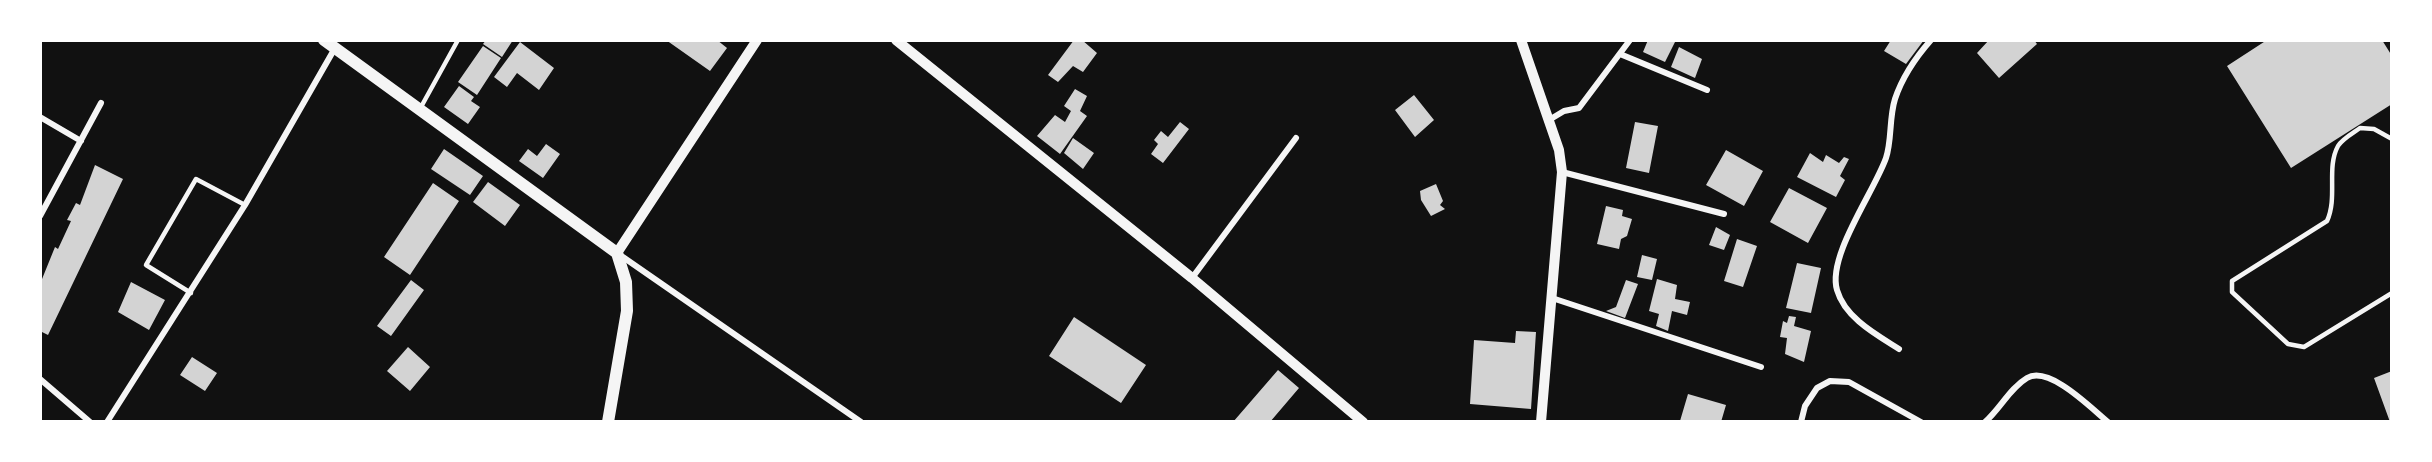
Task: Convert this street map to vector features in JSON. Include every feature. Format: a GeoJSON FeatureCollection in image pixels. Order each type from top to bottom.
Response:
{"type":"FeatureCollection","features":[{"type":"Feature","properties":{"kind":"main road"},"geometry":{"type":"LineString","coordinates":[[324,40],[338,44],[420,110],[617,253],[626,282],[627,311],[608,422]]}},
{"type":"Feature","properties":{"kind":"street"},"geometry":{"type":"LineString","coordinates":[[757,40],[617,253],[861,422]]}},
{"type":"Feature","properties":{"kind":"street"},"geometry":{"type":"LineString","coordinates":[[896,40],[1192,278],[1363,422]]}},
{"type":"Feature","properties":{"kind":"street"},"geometry":{"type":"LineString","coordinates":[[1521,40],[1559,150],[1562,172],[1540,422]]}},
{"type":"Feature","properties":{"kind":"street"},"geometry":{"type":"LineString","coordinates":[[1548,121],[1564,111],[1579,108],[1630,40]]}},
{"type":"Feature","properties":{"kind":"street"},"geometry":{"type":"LineString","coordinates":[[1899,349],[1871,331],[1847,309],[1837,289],[1838,258],[1886,157],[1895,100],[1916,58],[1931,40]]}},
{"type":"Feature","properties":{"kind":"street"},"geometry":{"type":"LineString","coordinates":[[107,422],[245,205],[338,44]]}},
{"type":"Feature","properties":{"kind":"street"},"geometry":{"type":"LineString","coordinates":[[1620,54],[1707,90]]}},
{"type":"Feature","properties":{"kind":"street"},"geometry":{"type":"LineString","coordinates":[[40,216],[101,103]]}},
{"type":"Feature","properties":{"kind":"street"},"geometry":{"type":"LineString","coordinates":[[40,117],[81,141]]}},
{"type":"Feature","properties":{"kind":"street"},"geometry":{"type":"LineString","coordinates":[[1192,278],[1296,138]]}},
{"type":"Feature","properties":{"kind":"street"},"geometry":{"type":"LineString","coordinates":[[1562,172],[1724,214]]}},
{"type":"Feature","properties":{"kind":"street"},"geometry":{"type":"LineString","coordinates":[[1552,298],[1761,367]]}},
{"type":"Feature","properties":{"kind":"street"},"geometry":{"type":"LineString","coordinates":[[1985,422],[2028,377],[2040,375],[2054,379],[2108,422]]}},
{"type":"Feature","properties":{"kind":"street"},"geometry":{"type":"LineString","coordinates":[[40,380],[90,422]]}},
{"type":"Feature","properties":{"kind":"street"},"geometry":{"type":"LineString","coordinates":[[1801,422],[1805,406],[1817,388],[1830,381],[1849,382],[1921,422]]}},
{"type":"Feature","properties":{"kind":"lane"},"geometry":{"type":"LineString","coordinates":[[420,110],[458,40]]}},
{"type":"Feature","properties":{"kind":"lane"},"geometry":{"type":"LineString","coordinates":[[2391,139],[2374,129],[2360,128],[2339,144],[2334,157],[2332,210],[2327,220],[2232,280],[2232,291],[2255,314],[2288,344],[2304,347],[2391,293]]}},
{"type":"Feature","properties":{"kind":"lane"},"geometry":{"type":"LineString","coordinates":[[191,293],[146,265],[196,179],[245,205]]}},
{"type":"Feature","properties":{"kind":"building"},"geometry":{"type":"Polygon","coordinates":[[[486,40],[513,40],[502,57],[483,44],[486,40]]]}},
{"type":"Feature","properties":{"kind":"building"},"geometry":{"type":"Polygon","coordinates":[[[666,40],[717,40],[727,48],[710,71],[666,40]]]}},
{"type":"Feature","properties":{"kind":"building"},"geometry":{"type":"Polygon","coordinates":[[[1074,40],[1082,40],[1097,53],[1083,72],[1073,66],[1058,82],[1048,75],[1074,40]]]}},
{"type":"Feature","properties":{"kind":"building"},"geometry":{"type":"Polygon","coordinates":[[[1648,40],[1676,40],[1665,62],[1643,52],[1648,40]]]}},
{"type":"Feature","properties":{"kind":"building"},"geometry":{"type":"Polygon","coordinates":[[[1891,40],[1924,40],[1906,64],[1884,51],[1891,40]]]}},
{"type":"Feature","properties":{"kind":"building"},"geometry":{"type":"Polygon","coordinates":[[[1989,40],[2034,40],[2037,44],[1999,78],[1977,53],[1989,40]]]}},
{"type":"Feature","properties":{"kind":"building"},"geometry":{"type":"Polygon","coordinates":[[[2267,40],[2382,40],[2392,56],[2392,104],[2291,168],[2227,66],[2267,40]]]}},
{"type":"Feature","properties":{"kind":"building"},"geometry":{"type":"Polygon","coordinates":[[[520,42],[554,68],[539,90],[517,73],[507,87],[494,77],[520,42]]]}},
{"type":"Feature","properties":{"kind":"building"},"geometry":{"type":"Polygon","coordinates":[[[483,46],[501,58],[477,95],[458,82],[483,46]]]}},
{"type":"Feature","properties":{"kind":"building"},"geometry":{"type":"Polygon","coordinates":[[[1679,47],[1702,59],[1695,78],[1671,67],[1679,47]]]}},
{"type":"Feature","properties":{"kind":"building"},"geometry":{"type":"Polygon","coordinates":[[[459,86],[474,97],[471,101],[480,107],[468,124],[444,107],[459,86]]]}},
{"type":"Feature","properties":{"kind":"building"},"geometry":{"type":"Polygon","coordinates":[[[1075,89],[1087,96],[1080,111],[1087,116],[1060,154],[1037,136],[1055,115],[1065,122],[1071,111],[1064,106],[1075,89]]]}},
{"type":"Feature","properties":{"kind":"building"},"geometry":{"type":"Polygon","coordinates":[[[1414,95],[1434,120],[1415,137],[1395,110],[1414,95]]]}},
{"type":"Feature","properties":{"kind":"building"},"geometry":{"type":"Polygon","coordinates":[[[1180,122],[1189,129],[1163,163],[1151,154],[1158,144],[1154,140],[1161,131],[1168,137],[1180,122]]]}},
{"type":"Feature","properties":{"kind":"building"},"geometry":{"type":"Polygon","coordinates":[[[1635,122],[1658,126],[1649,173],[1626,168],[1635,122]]]}},
{"type":"Feature","properties":{"kind":"building"},"geometry":{"type":"Polygon","coordinates":[[[1073,138],[1094,153],[1083,169],[1064,153],[1073,138]]]}},
{"type":"Feature","properties":{"kind":"building"},"geometry":{"type":"Polygon","coordinates":[[[546,144],[560,154],[543,178],[519,161],[528,149],[537,156],[546,144]]]}},
{"type":"Feature","properties":{"kind":"building"},"geometry":{"type":"Polygon","coordinates":[[[444,149],[483,176],[470,195],[431,169],[444,149]]]}},
{"type":"Feature","properties":{"kind":"building"},"geometry":{"type":"Polygon","coordinates":[[[1726,150],[1763,171],[1744,206],[1706,185],[1726,150]]]}},
{"type":"Feature","properties":{"kind":"building"},"geometry":{"type":"Polygon","coordinates":[[[1810,153],[1823,162],[1826,155],[1839,163],[1844,157],[1849,159],[1840,176],[1845,180],[1836,197],[1797,177],[1810,153]]]}},
{"type":"Feature","properties":{"kind":"building"},"geometry":{"type":"Polygon","coordinates":[[[95,165],[123,179],[48,335],[40,331],[40,284],[55,247],[58,249],[71,221],[67,220],[76,203],[80,205],[95,165]]]}},
{"type":"Feature","properties":{"kind":"building"},"geometry":{"type":"Polygon","coordinates":[[[488,182],[520,205],[505,226],[473,202],[488,182]]]}},
{"type":"Feature","properties":{"kind":"building"},"geometry":{"type":"Polygon","coordinates":[[[433,183],[459,201],[410,275],[384,257],[433,183]]]}},
{"type":"Feature","properties":{"kind":"building"},"geometry":{"type":"Polygon","coordinates":[[[1436,184],[1443,201],[1440,205],[1445,209],[1431,216],[1421,200],[1420,191],[1436,184]]]}},
{"type":"Feature","properties":{"kind":"building"},"geometry":{"type":"Polygon","coordinates":[[[1789,188],[1827,208],[1808,243],[1770,222],[1789,188]]]}},
{"type":"Feature","properties":{"kind":"building"},"geometry":{"type":"Polygon","coordinates":[[[1606,206],[1623,210],[1622,216],[1632,219],[1627,236],[1621,239],[1619,249],[1597,244],[1606,206]]]}},
{"type":"Feature","properties":{"kind":"building"},"geometry":{"type":"Polygon","coordinates":[[[1716,227],[1730,235],[1724,250],[1709,245],[1716,227]]]}},
{"type":"Feature","properties":{"kind":"building"},"geometry":{"type":"Polygon","coordinates":[[[1737,239],[1757,246],[1743,287],[1724,281],[1737,239]]]}},
{"type":"Feature","properties":{"kind":"building"},"geometry":{"type":"Polygon","coordinates":[[[1642,255],[1657,259],[1652,280],[1637,277],[1642,255]]]}},
{"type":"Feature","properties":{"kind":"building"},"geometry":{"type":"Polygon","coordinates":[[[1797,263],[1821,268],[1811,313],[1786,308],[1797,263]]]}},
{"type":"Feature","properties":{"kind":"building"},"geometry":{"type":"Polygon","coordinates":[[[1657,279],[1677,285],[1675,299],[1690,302],[1687,315],[1672,311],[1668,331],[1656,326],[1659,314],[1649,311],[1657,279]]]}},
{"type":"Feature","properties":{"kind":"building"},"geometry":{"type":"Polygon","coordinates":[[[411,280],[424,290],[391,336],[377,326],[411,280]]]}},
{"type":"Feature","properties":{"kind":"building"},"geometry":{"type":"Polygon","coordinates":[[[1626,280],[1638,284],[1625,318],[1606,311],[1616,307],[1626,280]]]}},
{"type":"Feature","properties":{"kind":"building"},"geometry":{"type":"Polygon","coordinates":[[[131,282],[165,300],[149,330],[118,312],[131,282]]]}},
{"type":"Feature","properties":{"kind":"building"},"geometry":{"type":"Polygon","coordinates":[[[1789,316],[1796,317],[1794,326],[1811,331],[1804,362],[1785,354],[1787,338],[1780,337],[1783,321],[1787,323],[1789,316]]]}},
{"type":"Feature","properties":{"kind":"building"},"geometry":{"type":"Polygon","coordinates":[[[1074,317],[1146,365],[1121,403],[1049,356],[1074,317]]]}},
{"type":"Feature","properties":{"kind":"building"},"geometry":{"type":"Polygon","coordinates":[[[1516,331],[1536,332],[1531,409],[1470,404],[1474,340],[1515,343],[1516,331]]]}},
{"type":"Feature","properties":{"kind":"building"},"geometry":{"type":"Polygon","coordinates":[[[408,347],[430,367],[410,391],[387,371],[408,347]]]}},
{"type":"Feature","properties":{"kind":"building"},"geometry":{"type":"Polygon","coordinates":[[[192,357],[217,373],[205,391],[180,375],[192,357]]]}},
{"type":"Feature","properties":{"kind":"building"},"geometry":{"type":"Polygon","coordinates":[[[1278,370],[1299,388],[1270,422],[1233,422],[1278,370]]]}},
{"type":"Feature","properties":{"kind":"building"},"geometry":{"type":"Polygon","coordinates":[[[2392,371],[2392,422],[2390,422],[2374,378],[2392,371]]]}},
{"type":"Feature","properties":{"kind":"building"},"geometry":{"type":"Polygon","coordinates":[[[1688,394],[1726,405],[1721,422],[1680,421],[1688,394]]]}}]}
